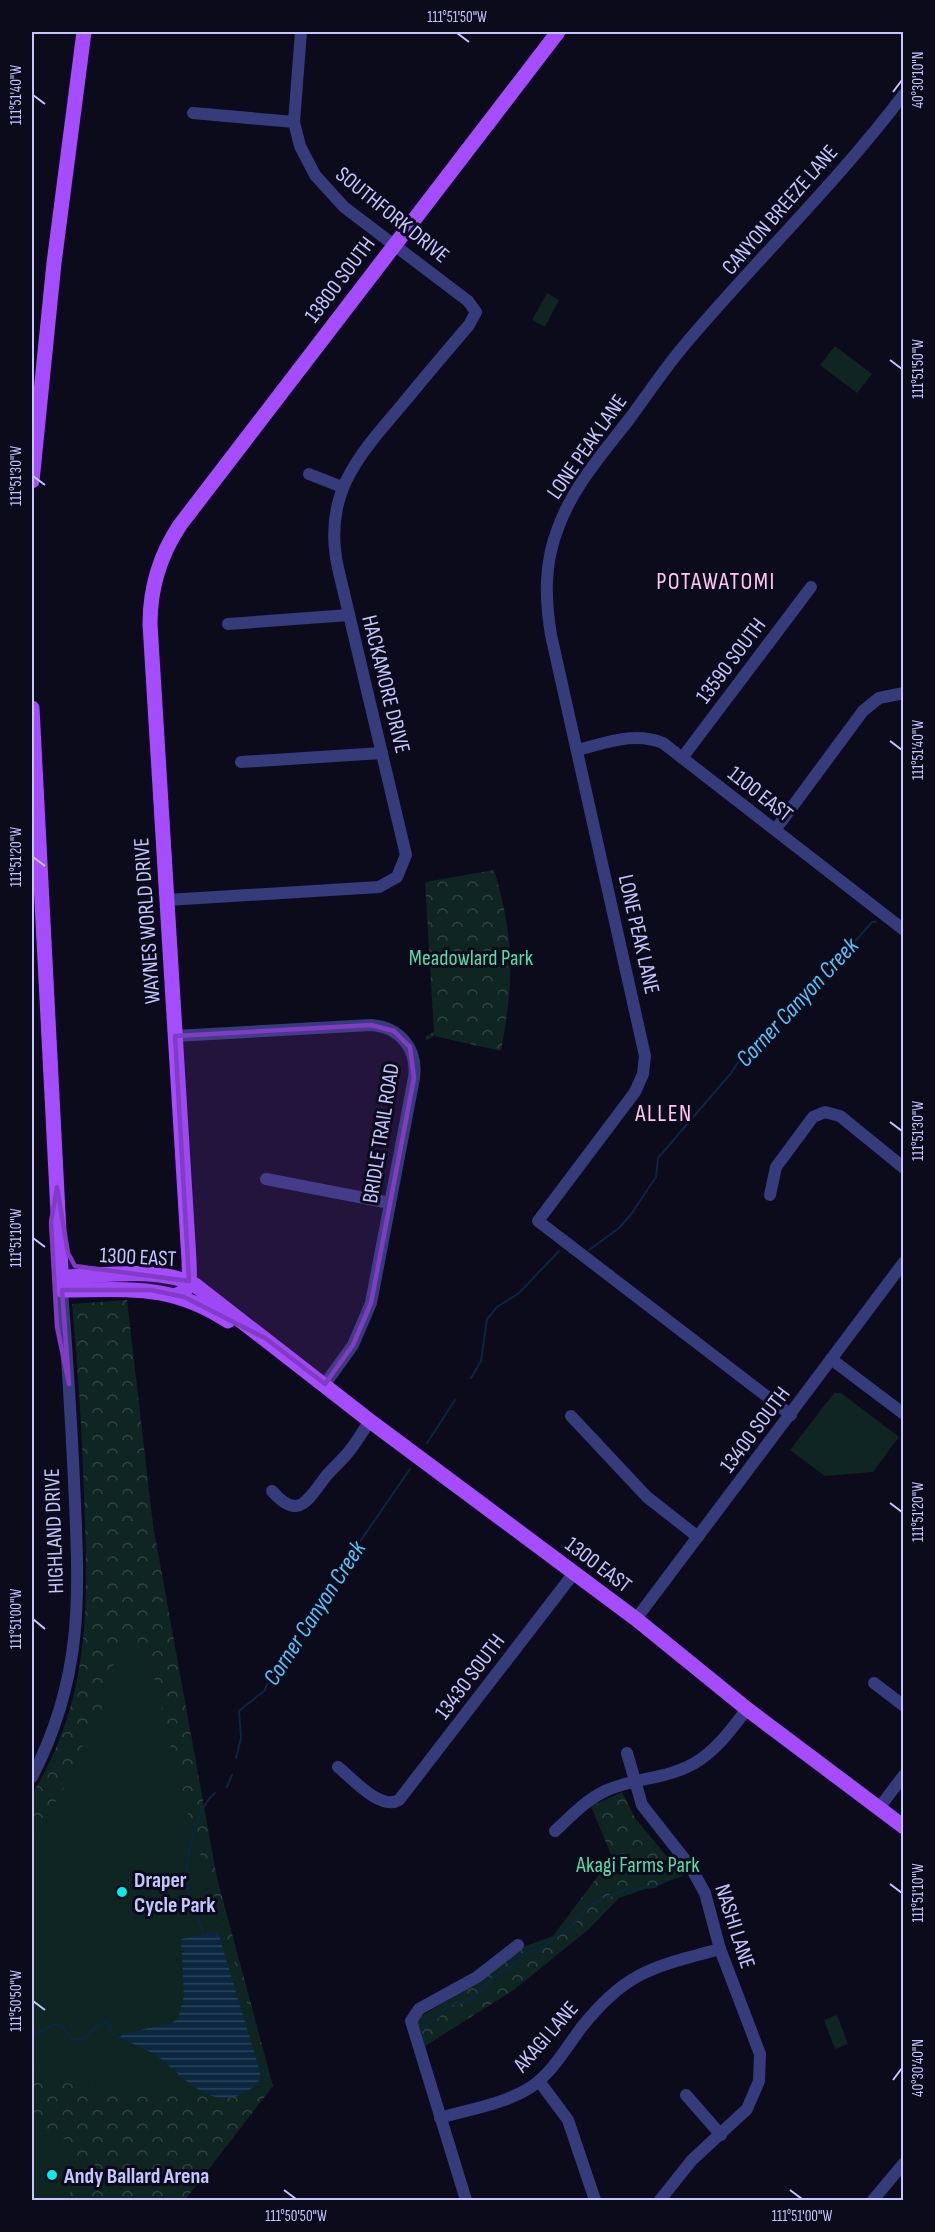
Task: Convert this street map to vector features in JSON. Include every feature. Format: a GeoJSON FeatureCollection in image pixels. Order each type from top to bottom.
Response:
{"type":"FeatureCollection","features":[{"type":"Feature","properties":{"kind":"main road"},"geometry":{"type":"LineString","coordinates":[[32,481],[55,253],[84,32]]}},
{"type":"Feature","properties":{"kind":"main road","name":"13800 SOUTH"},"geometry":{"type":"LineString","coordinates":[[162,558],[180,525],[558,32]]}},
{"type":"Feature","properties":{"kind":"main road","name":"WAYNES WORLD DRIVE"},"geometry":{"type":"LineString","coordinates":[[162,558],[152,594],[150,624],[189,1282]]}},
{"type":"Feature","properties":{"kind":"main road","name":"HIGHLAND DRIVE"},"geometry":{"type":"LineString","coordinates":[[32,708],[34,792],[57,1187],[60,1286]]}},
{"type":"Feature","properties":{"kind":"main road"},"geometry":{"type":"LineString","coordinates":[[57,1187],[72,1264],[81,1270],[119,1275]]}},
{"type":"Feature","properties":{"kind":"main road","name":"1300 EAST"},"geometry":{"type":"LineString","coordinates":[[60,1286],[119,1275],[160,1276],[189,1282],[636,1620],[747,1709],[903,1827]]}},
{"type":"Feature","properties":{"kind":"main road"},"geometry":{"type":"LineString","coordinates":[[177,1295],[184,1292],[189,1282]]}},
{"type":"Feature","properties":{"kind":"main road","name":"1300 EAST"},"geometry":{"type":"LineString","coordinates":[[60,1286],[151,1290],[177,1295],[206,1307],[246,1332],[265,1338]]}},
{"type":"Feature","properties":{"kind":"street","name":"SOUTHFORK DRIVE"},"geometry":{"type":"LineString","coordinates":[[301,32],[294,122],[304,156],[321,184],[336,200],[468,301],[476,312]]}},
{"type":"Feature","properties":{"kind":"street","name":"CANYON BREEZE LANE"},"geometry":{"type":"LineString","coordinates":[[682,348],[829,183],[903,94]]}},
{"type":"Feature","properties":{"kind":"street"},"geometry":{"type":"LineString","coordinates":[[193,112],[294,122]]}},
{"type":"Feature","properties":{"kind":"street","name":"HACKAMORE DRIVE"},"geometry":{"type":"LineString","coordinates":[[167,900],[372,888],[392,881],[403,867],[406,849],[349,615],[333,540],[334,520],[342,487],[362,452],[469,325],[476,312]]}},
{"type":"Feature","properties":{"kind":"street","name":"LONE PEAK LANE"},"geometry":{"type":"LineString","coordinates":[[682,348],[579,486],[562,518],[550,553],[546,594],[549,622],[644,1046],[644,1065],[635,1092],[538,1221],[792,1415]]}},
{"type":"Feature","properties":{"kind":"street"},"geometry":{"type":"LineString","coordinates":[[309,474],[342,487]]}},
{"type":"Feature","properties":{"kind":"street","name":"13590 SOUTH"},"geometry":{"type":"LineString","coordinates":[[682,758],[812,587]]}},
{"type":"Feature","properties":{"kind":"street"},"geometry":{"type":"LineString","coordinates":[[228,624],[349,615]]}},
{"type":"Feature","properties":{"kind":"street"},"geometry":{"type":"LineString","coordinates":[[775,830],[863,711],[879,698],[903,693]]}},
{"type":"Feature","properties":{"kind":"street","name":"1100 EAST"},"geometry":{"type":"LineString","coordinates":[[577,750],[642,736],[663,743],[903,930]]}},
{"type":"Feature","properties":{"kind":"street"},"geometry":{"type":"LineString","coordinates":[[241,762],[382,753]]}},
{"type":"Feature","properties":{"kind":"street","name":"BRIDLE TRAIL ROAD"},"geometry":{"type":"LineString","coordinates":[[175,1036],[371,1025],[387,1028],[400,1036],[410,1047],[415,1070],[367,1314],[353,1345],[325,1384]]}},
{"type":"Feature","properties":{"kind":"street"},"geometry":{"type":"LineString","coordinates":[[770,1195],[776,1167],[813,1117],[825,1112],[840,1116],[903,1168]]}},
{"type":"Feature","properties":{"kind":"street"},"geometry":{"type":"LineString","coordinates":[[266,1179],[390,1203]]}},
{"type":"Feature","properties":{"kind":"street","name":"13400 SOUTH"},"geometry":{"type":"LineString","coordinates":[[636,1620],[792,1415],[903,1262]]}},
{"type":"Feature","properties":{"kind":"street","name":"HIGHLAND DRIVE"},"geometry":{"type":"LineString","coordinates":[[32,1777],[63,1702],[74,1658],[79,1594],[69,1384],[58,1341],[60,1286]]}},
{"type":"Feature","properties":{"kind":"street"},"geometry":{"type":"LineString","coordinates":[[831,1359],[903,1414]]}},
{"type":"Feature","properties":{"kind":"street"},"geometry":{"type":"LineString","coordinates":[[571,1416],[647,1497],[698,1538]]}},
{"type":"Feature","properties":{"kind":"street"},"geometry":{"type":"LineString","coordinates":[[272,1491],[286,1504],[293,1506],[307,1502],[326,1476],[347,1454],[370,1421]]}},
{"type":"Feature","properties":{"kind":"street","name":"13430 SOUTH"},"geometry":{"type":"LineString","coordinates":[[338,1767],[381,1800],[396,1802],[574,1573]]}},
{"type":"Feature","properties":{"kind":"street"},"geometry":{"type":"LineString","coordinates":[[874,1683],[903,1706]]}},
{"type":"Feature","properties":{"kind":"street"},"geometry":{"type":"LineString","coordinates":[[555,1831],[594,1797],[634,1782],[671,1773],[695,1763],[716,1747],[747,1709]]}},
{"type":"Feature","properties":{"kind":"street","name":"NASHI LANE"},"geometry":{"type":"LineString","coordinates":[[627,1753],[634,1782],[647,1814],[686,1861],[701,1886],[711,1910],[720,1949],[756,2039],[760,2061],[759,2080],[752,2100],[740,2118],[684,2168],[660,2200]]}},
{"type":"Feature","properties":{"kind":"street"},"geometry":{"type":"LineString","coordinates":[[879,1808],[903,1775]]}},
{"type":"Feature","properties":{"kind":"street"},"geometry":{"type":"LineString","coordinates":[[466,2200],[412,2026],[412,2018],[419,2010],[477,1977],[518,1945]]}},
{"type":"Feature","properties":{"kind":"street","name":"AKAGI LANE"},"geometry":{"type":"LineString","coordinates":[[440,2118],[509,2097],[539,2081],[601,2004],[624,1983],[652,1968],[720,1949]]}},
{"type":"Feature","properties":{"kind":"street"},"geometry":{"type":"LineString","coordinates":[[539,2081],[568,2120],[595,2200]]}},
{"type":"Feature","properties":{"kind":"street"},"geometry":{"type":"LineString","coordinates":[[687,2094],[721,2135]]}},
{"type":"Feature","properties":{"kind":"street"},"geometry":{"type":"LineString","coordinates":[[873,2200],[903,2163]]}},
{"type":"Feature","properties":{"kind":"highlighted area"},"geometry":{"type":"Polygon","coordinates":[[[371,1025],[394,1031],[410,1047],[414,1078],[371,1303],[353,1345],[325,1384],[265,1338],[184,1297],[151,1290],[62,1290],[69,1384],[57,1327],[51,1222],[57,1187],[68,1253],[75,1266],[189,1281],[175,1036],[371,1025]]]}},
{"type":"Feature","properties":{"kind":"green space"},"geometry":{"type":"Polygon","coordinates":[[[547,293],[559,300],[545,327],[532,320],[547,293]]]}},
{"type":"Feature","properties":{"kind":"green space"},"geometry":{"type":"Polygon","coordinates":[[[835,346],[872,374],[857,393],[820,365],[835,346]]]}},
{"type":"Feature","properties":{"kind":"green space","name":"Meadowlard Park"},"geometry":{"type":"Polygon","coordinates":[[[494,870],[506,918],[510,960],[508,1003],[501,1051],[434,1036],[427,1040],[425,1037],[434,1032],[425,882],[494,870]]]}},
{"type":"Feature","properties":{"kind":"green space"},"geometry":{"type":"Polygon","coordinates":[[[127,1300],[153,1525],[217,1878],[273,2086],[185,2200],[32,2200],[32,1794],[52,1758],[66,1722],[76,1685],[85,1611],[86,1573],[80,1399],[72,1304],[127,1300]]]}},
{"type":"Feature","properties":{"kind":"green space"},"geometry":{"type":"Polygon","coordinates":[[[834,1393],[841,1393],[899,1437],[873,1472],[825,1476],[790,1450],[834,1393]]]}},
{"type":"Feature","properties":{"kind":"green space","name":"Draper Cycle Park"},"geometry":{"type":"Polygon","coordinates":[[[119,1646],[148,1653],[188,1815],[269,2073],[230,2094],[186,2087],[159,2099],[49,2080],[32,2067],[32,1842],[68,1781],[93,1721],[99,1719],[119,1646]]]}},
{"type":"Feature","properties":{"kind":"green space","name":"Akagi Farms Park"},"geometry":{"type":"Polygon","coordinates":[[[622,1792],[635,1818],[683,1876],[619,1898],[589,1929],[515,1989],[422,2048],[415,2022],[418,2018],[459,1993],[523,1947],[553,1936],[612,1857],[591,1806],[622,1792]]]}},
{"type":"Feature","properties":{"kind":"green space"},"geometry":{"type":"Polygon","coordinates":[[[837,2015],[848,2044],[835,2049],[824,2020],[837,2015]]]}},
{"type":"Feature","properties":{"kind":"green space","name":"Andy Ballard Arena"},"geometry":{"type":"Polygon","coordinates":[[[32,2134],[68,2141],[76,2149],[69,2200],[32,2200],[32,2134]]]}},
{"type":"Feature","properties":{"kind":"water"},"geometry":{"type":"Polygon","coordinates":[[[218,1932],[260,2072],[258,2083],[252,2088],[236,2097],[223,2098],[211,2096],[199,2090],[157,2056],[119,2038],[123,2034],[171,2023],[178,2019],[184,1996],[181,1939],[218,1932]]]}},
{"type":"Feature","properties":{"kind":"waterway","name":"Corner Canyon Creek"},"geometry":{"type":"LineString","coordinates":[[589,1250],[619,1228],[632,1213],[656,1177],[658,1158],[732,1072],[744,1052],[756,1046],[872,922],[876,922]]}},
{"type":"Feature","properties":{"kind":"waterway","name":"Corner Canyon Creek"},"geometry":{"type":"LineString","coordinates":[[471,1378],[481,1361],[487,1319],[497,1307],[519,1293],[559,1251]]}},
{"type":"Feature","properties":{"kind":"waterway","name":"Corner Canyon Creek"},"geometry":{"type":"LineString","coordinates":[[427,1443],[455,1400]]}},
{"type":"Feature","properties":{"kind":"waterway","name":"Corner Canyon Creek"},"geometry":{"type":"LineString","coordinates":[[236,1758],[241,1738],[239,1711],[265,1690],[272,1669],[410,1469]]}},
{"type":"Feature","properties":{"kind":"waterway","name":"Corner Canyon Creek"},"geometry":{"type":"LineString","coordinates":[[227,1787],[232,1775]]}},
{"type":"Feature","properties":{"kind":"waterway","name":"Corner Canyon Creek"},"geometry":{"type":"LineString","coordinates":[[204,1936],[188,1891],[186,1878],[190,1845],[198,1820],[215,1793]]}},
{"type":"Feature","properties":{"kind":"waterway"},"geometry":{"type":"LineString","coordinates":[[421,2029],[439,2017],[446,2006],[467,2001],[526,1953],[544,1946],[573,1925],[588,1906],[623,1890],[655,1887],[669,1879]]}},
{"type":"Feature","properties":{"kind":"waterway","name":"Corner Canyon Creek"},"geometry":{"type":"LineString","coordinates":[[32,2032],[37,2033],[59,2024],[71,2038],[83,2040],[97,2026],[108,2022],[111,2033],[120,2038]]}},
{"type":"Feature","properties":{"kind":"place","name":"Draper Cycle Park"},"geometry":{"type":"Point","coordinates":[122,1892]}},
{"type":"Feature","properties":{"kind":"place","name":"Andy Ballard Arena"},"geometry":{"type":"Point","coordinates":[52,2175]}},
{"type":"Feature","properties":{"kind":"district","name":"POTAWATOMI"},"geometry":{"type":"Point","coordinates":[716,581]}},
{"type":"Feature","properties":{"kind":"district","name":"ALLEN"},"geometry":{"type":"Point","coordinates":[664,1113]}}]}
